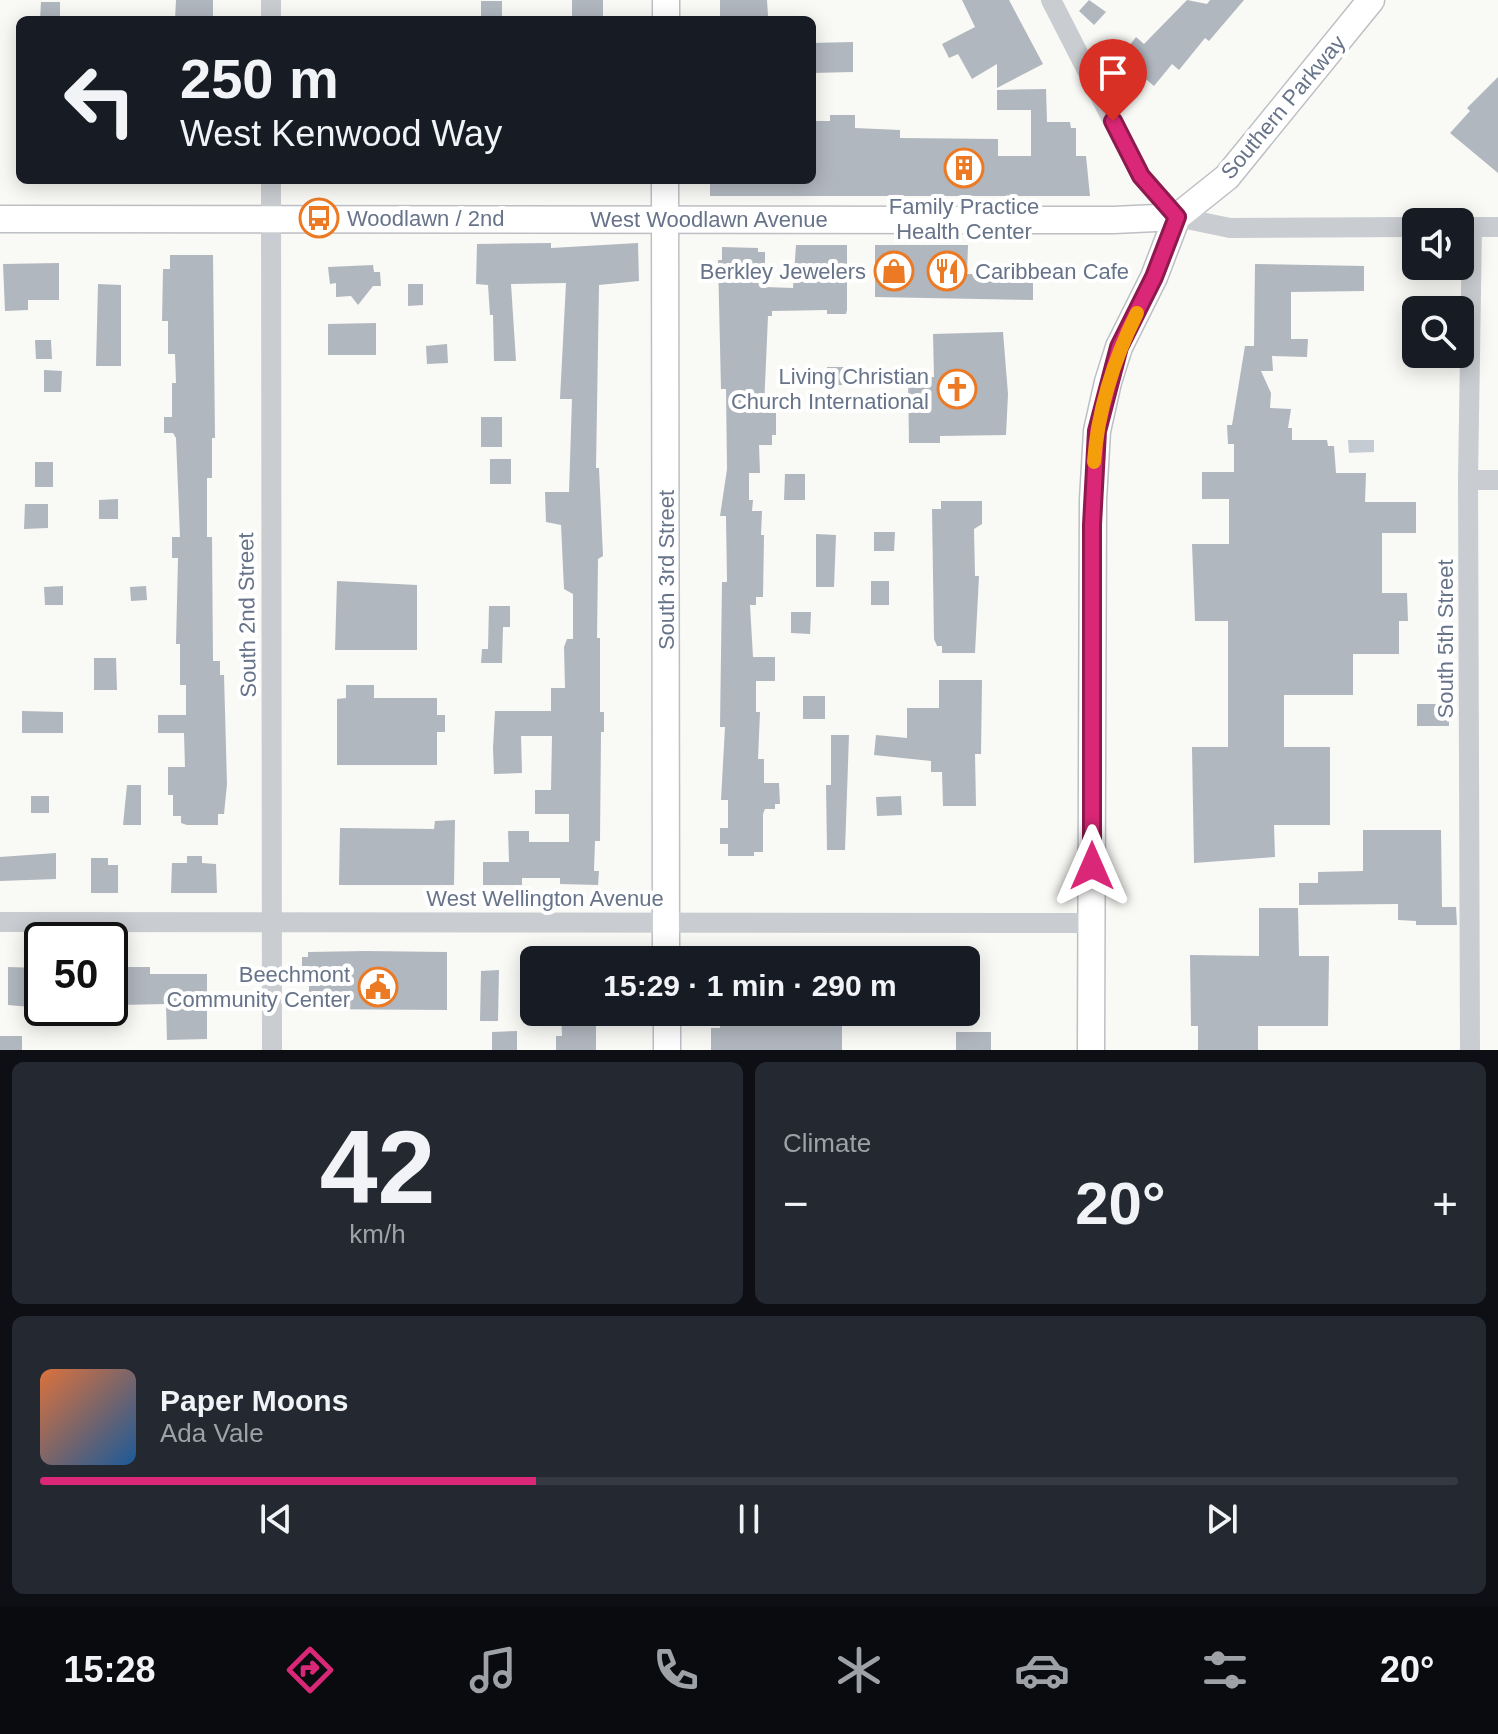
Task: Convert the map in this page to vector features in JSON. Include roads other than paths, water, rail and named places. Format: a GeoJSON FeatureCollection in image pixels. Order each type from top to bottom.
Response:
{"type":"FeatureCollection","features":[{"type":"Feature","properties":{"kind":"main road","name":"Southern Parkway"},"geometry":{"type":"LineString","coordinates":[[1177,217],[1227,177],[1371,0]]}},
{"type":"Feature","properties":{"kind":"main road","name":"South 3rd Street"},"geometry":{"type":"LineString","coordinates":[[665,184],[666,946]]}},
{"type":"Feature","properties":{"kind":"main road","name":"West Woodlawn Avenue"},"geometry":{"type":"LineString","coordinates":[[0,219],[1114,220],[1177,217]]}},
{"type":"Feature","properties":{"kind":"main road"},"geometry":{"type":"LineString","coordinates":[[1091,1050],[1092,525],[1097,431],[1119,347],[1154,277],[1177,217]]}},
{"type":"Feature","properties":{"kind":"main road"},"geometry":{"type":"LineString","coordinates":[[667,1026],[667,1050]]}},
{"type":"Feature","properties":{"kind":"street"},"geometry":{"type":"LineString","coordinates":[[1051,0],[1141,176],[1177,217]]}},
{"type":"Feature","properties":{"kind":"street","name":"South 2nd Street"},"geometry":{"type":"LineString","coordinates":[[271,184],[272,1050]]}},
{"type":"Feature","properties":{"kind":"street","name":"West Woodlawn Avenue"},"geometry":{"type":"LineString","coordinates":[[1177,217],[1230,228],[1402,227]]}},
{"type":"Feature","properties":{"kind":"street"},"geometry":{"type":"LineString","coordinates":[[1474,227],[1498,227]]}},
{"type":"Feature","properties":{"kind":"street","name":"South 5th Street"},"geometry":{"type":"LineString","coordinates":[[1466,280],[1470,1050]]}},
{"type":"Feature","properties":{"kind":"street"},"geometry":{"type":"LineString","coordinates":[[1468,480],[1498,480]]}},
{"type":"Feature","properties":{"kind":"street","name":"West Wellington Avenue"},"geometry":{"type":"LineString","coordinates":[[0,922],[1091,923]]}},
{"type":"Feature","properties":{"kind":"place","name":"Family Practice Health Center"},"geometry":{"type":"Point","coordinates":[964,168]}},
{"type":"Feature","properties":{"kind":"place","name":"Woodlawn / 2nd"},"geometry":{"type":"Point","coordinates":[319,218]}},
{"type":"Feature","properties":{"kind":"place","name":"Berkley Jewelers"},"geometry":{"type":"Point","coordinates":[894,271]}},
{"type":"Feature","properties":{"kind":"place","name":"Caribbean Cafe"},"geometry":{"type":"Point","coordinates":[947,271]}},
{"type":"Feature","properties":{"kind":"place","name":"Living Christian Church International"},"geometry":{"type":"Point","coordinates":[957,389]}},
{"type":"Feature","properties":{"kind":"place","name":"Beechmont Community Center"},"geometry":{"type":"Point","coordinates":[378,987]}}]}
